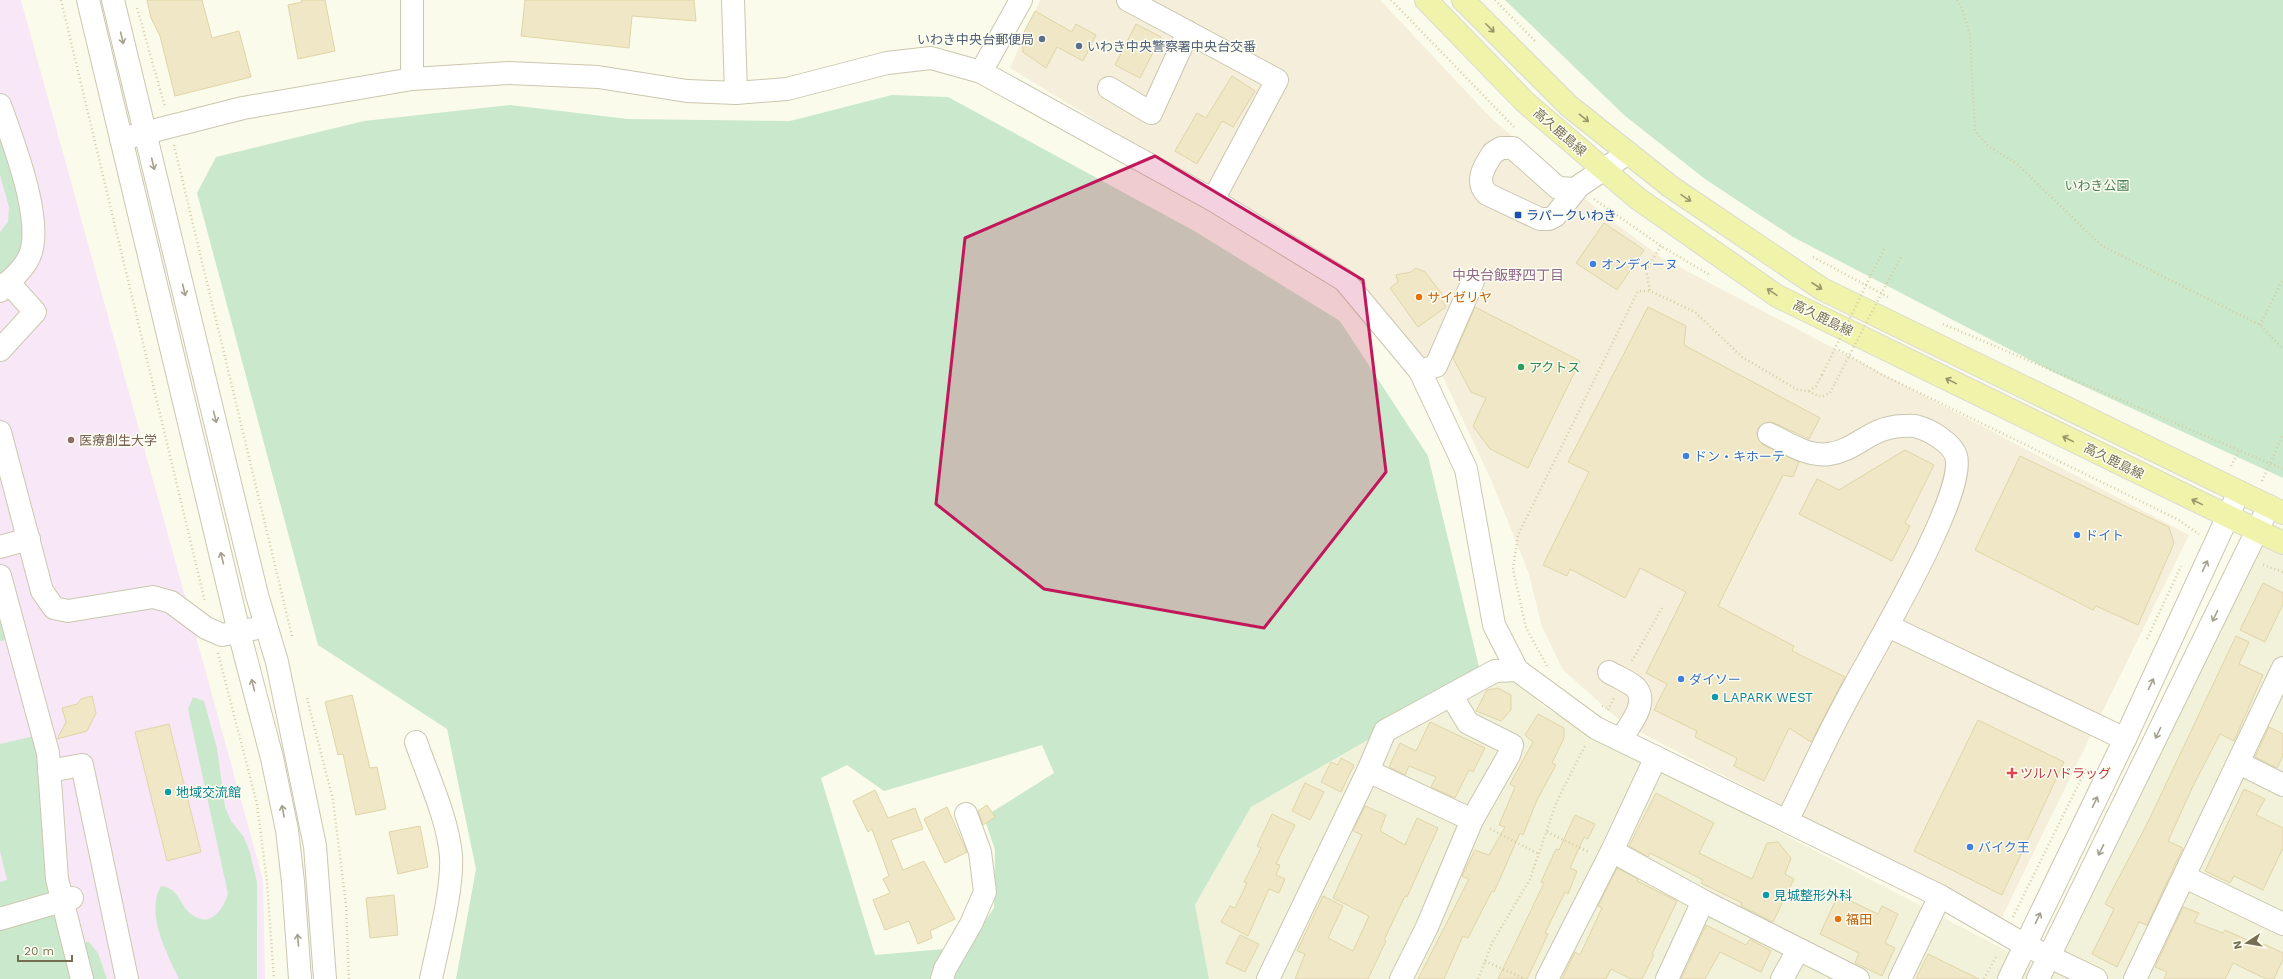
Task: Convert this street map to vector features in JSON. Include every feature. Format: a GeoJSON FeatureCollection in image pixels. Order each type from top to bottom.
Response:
{"type":"FeatureCollection","features":[{"type":"Feature","properties":{"kind":"main road","name":"高久鹿島線"},"geometry":{"type":"LineString","coordinates":[[1426,0],[1525,102],[1637,198],[1777,296],[2283,543]]}},
{"type":"Feature","properties":{"kind":"main road","name":"高久鹿島線"},"geometry":{"type":"LineString","coordinates":[[1463,0],[1569,106],[1671,187],[1822,289],[2253,499]]}},
{"type":"Feature","properties":{"kind":"street"},"geometry":{"type":"LineString","coordinates":[[88,0],[239,632],[272,758],[286,830],[293,882],[300,979]]}},
{"type":"Feature","properties":{"kind":"street"},"geometry":{"type":"LineString","coordinates":[[113,0],[266,627],[277,662],[315,846],[325,979]]}},
{"type":"Feature","properties":{"kind":"street"},"geometry":{"type":"LineString","coordinates":[[412,0],[412,79]]}},
{"type":"Feature","properties":{"kind":"street"},"geometry":{"type":"LineString","coordinates":[[733,0],[736,93]]}},
{"type":"Feature","properties":{"kind":"street"},"geometry":{"type":"LineString","coordinates":[[981,72],[1021,0]]}},
{"type":"Feature","properties":{"kind":"street"},"geometry":{"type":"LineString","coordinates":[[1128,0],[1277,80],[1213,200]]}},
{"type":"Feature","properties":{"kind":"street"},"geometry":{"type":"LineString","coordinates":[[1109,88],[1151,113],[1188,32]]}},
{"type":"Feature","properties":{"kind":"street"},"geometry":{"type":"LineString","coordinates":[[121,139],[170,125],[243,108],[412,79],[509,73],[598,77],[687,91],[736,93],[787,89],[887,63],[931,58],[981,72],[1213,200],[1344,280],[1420,371],[1466,469],[1494,626],[1517,670],[1596,728],[1940,896],[2037,951],[2096,979]]}},
{"type":"Feature","properties":{"kind":"street"},"geometry":{"type":"LineString","coordinates":[[0,105],[25,176],[33,217],[32,246],[28,261],[4,286],[35,312],[0,350]]}},
{"type":"Feature","properties":{"kind":"street"},"geometry":{"type":"LineString","coordinates":[[1576,189],[1628,153]]}},
{"type":"Feature","properties":{"kind":"street"},"geometry":{"type":"LineString","coordinates":[[1420,371],[1436,366],[1473,281]]}},
{"type":"Feature","properties":{"kind":"street"},"geometry":{"type":"LineString","coordinates":[[1769,434],[1804,451],[1828,454],[1848,450],[1865,437],[1890,426],[1917,426],[1941,437],[1956,455],[1957,478],[1949,502],[1888,626],[1842,707],[1787,820]]}},
{"type":"Feature","properties":{"kind":"street"},"geometry":{"type":"LineString","coordinates":[[0,432],[42,591],[54,608],[68,611],[154,597],[171,602],[212,631],[222,635],[266,627]]}},
{"type":"Feature","properties":{"kind":"street"},"geometry":{"type":"LineString","coordinates":[[2009,979],[2037,951],[2257,531],[2253,499],[2219,513],[2037,951],[2038,979]]}},
{"type":"Feature","properties":{"kind":"street"},"geometry":{"type":"LineString","coordinates":[[0,547],[29,539]]}},
{"type":"Feature","properties":{"kind":"street"},"geometry":{"type":"LineString","coordinates":[[0,576],[48,753],[57,879],[67,899],[82,979]]}},
{"type":"Feature","properties":{"kind":"street"},"geometry":{"type":"LineString","coordinates":[[1888,626],[2125,740]]}},
{"type":"Feature","properties":{"kind":"street"},"geometry":{"type":"LineString","coordinates":[[2135,979],[2283,668]]}},
{"type":"Feature","properties":{"kind":"street"},"geometry":{"type":"LineString","coordinates":[[1268,979],[1368,771],[1385,731],[1495,671],[1517,670]]}},
{"type":"Feature","properties":{"kind":"street"},"geometry":{"type":"LineString","coordinates":[[1616,676],[1636,688],[1641,698],[1637,713],[1621,739]]}},
{"type":"Feature","properties":{"kind":"street"},"geometry":{"type":"LineString","coordinates":[[1401,979],[1427,927],[1472,820],[1509,754],[1512,745],[1468,723],[1451,695]]}},
{"type":"Feature","properties":{"kind":"street"},"geometry":{"type":"LineString","coordinates":[[416,742],[442,818],[451,856],[450,878],[431,979]]}},
{"type":"Feature","properties":{"kind":"street"},"geometry":{"type":"LineString","coordinates":[[1547,979],[1610,856],[1656,757]]}},
{"type":"Feature","properties":{"kind":"street"},"geometry":{"type":"LineString","coordinates":[[2239,763],[2283,785]]}},
{"type":"Feature","properties":{"kind":"street"},"geometry":{"type":"LineString","coordinates":[[49,771],[82,765],[127,979]]}},
{"type":"Feature","properties":{"kind":"street"},"geometry":{"type":"LineString","coordinates":[[1368,771],[1472,820]]}},
{"type":"Feature","properties":{"kind":"street"},"geometry":{"type":"LineString","coordinates":[[942,979],[945,969],[971,924],[985,892],[980,852],[966,814]]}},
{"type":"Feature","properties":{"kind":"street"},"geometry":{"type":"LineString","coordinates":[[1610,856],[1704,901],[1798,950],[1858,979]]}},
{"type":"Feature","properties":{"kind":"street"},"geometry":{"type":"LineString","coordinates":[[2185,876],[2283,924]]}},
{"type":"Feature","properties":{"kind":"street"},"geometry":{"type":"LineString","coordinates":[[1900,979],[1940,896]]}},
{"type":"Feature","properties":{"kind":"street"},"geometry":{"type":"LineString","coordinates":[[0,919],[67,899]]}},
{"type":"Feature","properties":{"kind":"street"},"geometry":{"type":"LineString","coordinates":[[1667,979],[1704,901]]}},
{"type":"Feature","properties":{"kind":"street"},"geometry":{"type":"LineString","coordinates":[[1782,979],[1798,950]]}},
{"type":"Feature","properties":{"kind":"path"},"geometry":{"type":"LineString","coordinates":[[61,0],[212,631],[257,804],[267,882],[274,979]]}},
{"type":"Feature","properties":{"kind":"path"},"geometry":{"type":"LineString","coordinates":[[135,0],[170,125],[179,174],[292,637]]}},
{"type":"Feature","properties":{"kind":"path"},"geometry":{"type":"LineString","coordinates":[[1495,0],[1542,48]]}},
{"type":"Feature","properties":{"kind":"path"},"geometry":{"type":"LineString","coordinates":[[1957,0],[1962,8],[1970,35],[1975,131],[1988,146],[2016,163],[2102,246],[2260,325],[2283,349]]}},
{"type":"Feature","properties":{"kind":"path"},"geometry":{"type":"LineString","coordinates":[[1650,291],[1646,270],[1661,246]]}},
{"type":"Feature","properties":{"kind":"path"},"geometry":{"type":"LineString","coordinates":[[1808,391],[1816,386],[1884,250]]}},
{"type":"Feature","properties":{"kind":"path"},"geometry":{"type":"LineString","coordinates":[[1807,253],[1892,299]]}},
{"type":"Feature","properties":{"kind":"path"},"geometry":{"type":"LineString","coordinates":[[1551,670],[1546,665],[1526,628],[1513,569],[1518,535],[1638,291],[1650,291],[1695,312],[1742,357],[1798,390],[1808,391],[1821,398],[1830,393],[1901,257]]}},
{"type":"Feature","properties":{"kind":"path"},"geometry":{"type":"LineString","coordinates":[[2260,325],[2283,280]]}},
{"type":"Feature","properties":{"kind":"path"},"geometry":{"type":"LineString","coordinates":[[1940,322],[2283,469]]}},
{"type":"Feature","properties":{"kind":"path"},"geometry":{"type":"LineString","coordinates":[[2253,499],[2271,463],[2283,434]]}},
{"type":"Feature","properties":{"kind":"path"},"geometry":{"type":"LineString","coordinates":[[2239,451],[2253,499]]}},
{"type":"Feature","properties":{"kind":"path"},"geometry":{"type":"LineString","coordinates":[[2194,539],[2219,513]]}},
{"type":"Feature","properties":{"kind":"path"},"geometry":{"type":"LineString","coordinates":[[2144,646],[2182,564]]}},
{"type":"Feature","properties":{"kind":"path"},"geometry":{"type":"LineString","coordinates":[[1616,676],[1662,608]]}},
{"type":"Feature","properties":{"kind":"path"},"geometry":{"type":"LineString","coordinates":[[306,696],[333,800],[346,905],[349,979]]}},
{"type":"Feature","properties":{"kind":"path"},"geometry":{"type":"LineString","coordinates":[[1596,703],[1609,709]]}},
{"type":"Feature","properties":{"kind":"path"},"geometry":{"type":"LineString","coordinates":[[1478,979],[1492,943],[1530,879],[1547,832],[1556,801],[1589,737]]}},
{"type":"Feature","properties":{"kind":"path"},"geometry":{"type":"LineString","coordinates":[[2011,921],[2088,765]]}},
{"type":"Feature","properties":{"kind":"path"},"geometry":{"type":"LineString","coordinates":[[1472,820],[1539,854]]}},
{"type":"Feature","properties":{"kind":"path"},"geometry":{"type":"LineString","coordinates":[[1547,832],[1610,856]]}},
{"type":"Feature","properties":{"kind":"path"},"geometry":{"type":"LineString","coordinates":[[1485,961],[1525,979]]}},
{"type":"Feature","properties":{"kind":"path"},"geometry":{"type":"LineString","coordinates":[[1984,979],[1989,968]]}},
{"type":"Feature","properties":{"kind":"highlighted area"},"geometry":{"type":"Polygon","coordinates":[[[1155,156],[1363,280],[1386,472],[1264,628],[1044,589],[936,504],[965,238],[1155,156]]]}},
{"type":"Feature","properties":{"kind":"shaded area","name":"医療創生大学"},"geometry":{"type":"Polygon","coordinates":[[[0,0],[21,0],[263,880],[265,979],[0,979],[0,0]]]}},
{"type":"Feature","properties":{"kind":"shaded area","name":"ラパークいわき"},"geometry":{"type":"Polygon","coordinates":[[[1040,0],[1380,0],[1493,120],[1608,218],[1662,258],[2189,535],[2001,919],[1624,724],[1563,670],[1542,627],[1529,574],[1492,482],[1443,377],[1346,273],[1010,68],[1040,0]]]}},
{"type":"Feature","properties":{"kind":"shaded area"},"geometry":{"type":"Polygon","coordinates":[[[2254,515],[2283,529],[2283,979],[1209,979],[1195,905],[1251,807],[1481,675],[1514,677],[1544,707],[1584,730],[2032,964],[2254,515]]]}},
{"type":"Feature","properties":{"kind":"green space","name":"いわき公園"},"geometry":{"type":"Polygon","coordinates":[[[1505,0],[2283,0],[2283,478],[2055,373],[1793,237],[1705,179],[1624,115],[1505,0]]]}},
{"type":"Feature","properties":{"kind":"green space"},"geometry":{"type":"Polygon","coordinates":[[[892,95],[948,97],[1196,232],[1340,321],[1428,456],[1481,675],[1251,807],[1195,905],[1209,979],[456,979],[476,869],[447,729],[318,645],[197,193],[216,157],[364,121],[510,105],[628,119],[790,121],[892,95]],[[1042,745],[884,791],[847,765],[821,778],[875,955],[967,947],[994,908],[995,850],[984,817],[1054,773],[1042,745]]]}},
{"type":"Feature","properties":{"kind":"green space"},"geometry":{"type":"Polygon","coordinates":[[[0,132],[18,197],[22,232],[21,248],[16,261],[0,280],[0,232],[8,222],[9,207],[0,175],[0,132]]]}},
{"type":"Feature","properties":{"kind":"green space"},"geometry":{"type":"Polygon","coordinates":[[[0,619],[6,640],[0,641],[0,619]]]}},
{"type":"Feature","properties":{"kind":"green space"},"geometry":{"type":"Polygon","coordinates":[[[193,697],[204,701],[217,748],[225,807],[231,821],[244,837],[250,853],[257,882],[257,979],[179,979],[164,946],[156,921],[155,909],[161,886],[172,890],[191,914],[204,920],[209,919],[219,912],[228,894],[188,709],[193,697]]]}},
{"type":"Feature","properties":{"kind":"green space"},"geometry":{"type":"Polygon","coordinates":[[[34,736],[43,769],[73,979],[0,979],[0,882],[7,880],[0,851],[0,744],[34,736]]]}},
{"type":"Feature","properties":{"kind":"green space"},"geometry":{"type":"Polygon","coordinates":[[[82,942],[89,942],[98,953],[107,979],[91,979],[82,942]]]}},
{"type":"Feature","properties":{"kind":"building"},"geometry":{"type":"Polygon","coordinates":[[[147,0],[202,0],[212,38],[239,31],[251,77],[175,96],[160,36],[151,18],[147,0]]]}},
{"type":"Feature","properties":{"kind":"building"},"geometry":{"type":"Polygon","coordinates":[[[301,0],[325,0],[335,51],[298,59],[288,5],[302,2],[301,0]]]}},
{"type":"Feature","properties":{"kind":"building"},"geometry":{"type":"Polygon","coordinates":[[[525,0],[694,0],[696,21],[632,16],[629,48],[521,36],[525,0]]]}},
{"type":"Feature","properties":{"kind":"building"},"geometry":{"type":"Polygon","coordinates":[[[1035,11],[1072,32],[1076,24],[1096,35],[1083,61],[1057,47],[1046,68],[1023,52],[1022,36],[1035,11]]]}},
{"type":"Feature","properties":{"kind":"building"},"geometry":{"type":"Polygon","coordinates":[[[1136,24],[1161,37],[1140,78],[1115,65],[1136,24]]]}},
{"type":"Feature","properties":{"kind":"building"},"geometry":{"type":"Polygon","coordinates":[[[1232,76],[1255,91],[1233,127],[1222,121],[1197,164],[1175,151],[1197,113],[1206,118],[1232,76]]]}},
{"type":"Feature","properties":{"kind":"building"},"geometry":{"type":"Polygon","coordinates":[[[1604,223],[1644,250],[1617,290],[1576,263],[1604,223]]]}},
{"type":"Feature","properties":{"kind":"building","name":"サイゼリヤ"},"geometry":{"type":"Polygon","coordinates":[[[1416,268],[1425,272],[1442,294],[1442,301],[1446,307],[1418,327],[1390,288],[1398,282],[1396,275],[1411,272],[1416,268]]]}},
{"type":"Feature","properties":{"kind":"building"},"geometry":{"type":"Polygon","coordinates":[[[1475,307],[1580,361],[1528,468],[1490,449],[1473,426],[1486,398],[1471,392],[1453,358],[1475,307]]]}},
{"type":"Feature","properties":{"kind":"building","name":"ドン・キホーテ"},"geometry":{"type":"Polygon","coordinates":[[[1648,307],[1686,326],[1684,345],[1820,418],[1809,439],[1774,423],[1768,422],[1758,428],[1757,435],[1763,445],[1799,462],[1793,477],[1783,475],[1718,606],[1794,646],[1792,651],[1845,677],[1811,742],[1789,728],[1764,781],[1734,766],[1737,758],[1695,737],[1697,731],[1654,710],[1667,684],[1646,673],[1686,592],[1640,568],[1625,598],[1570,569],[1567,576],[1543,565],[1589,472],[1568,462],[1648,307]]]}},
{"type":"Feature","properties":{"kind":"building"},"geometry":{"type":"Polygon","coordinates":[[[1905,450],[1934,465],[1905,523],[1910,526],[1892,561],[1799,514],[1817,479],[1839,490],[1905,450]]]}},
{"type":"Feature","properties":{"kind":"building","name":"ドイト"},"geometry":{"type":"Polygon","coordinates":[[[2020,456],[2169,527],[2174,543],[2138,625],[2096,606],[2093,610],[1975,550],[2020,456]]]}},
{"type":"Feature","properties":{"kind":"building"},"geometry":{"type":"Polygon","coordinates":[[[2263,583],[2283,593],[2283,604],[2265,642],[2240,630],[2263,583]]]}},
{"type":"Feature","properties":{"kind":"building"},"geometry":{"type":"Polygon","coordinates":[[[2236,636],[2249,642],[2239,664],[2263,675],[2234,741],[2220,734],[2193,786],[2168,841],[2183,848],[2147,925],[2139,922],[2117,967],[2092,954],[2114,909],[2105,904],[2148,822],[2236,636]]]}},
{"type":"Feature","properties":{"kind":"building"},"geometry":{"type":"Polygon","coordinates":[[[1498,688],[1511,695],[1511,710],[1501,721],[1476,711],[1487,690],[1498,688]]]}},
{"type":"Feature","properties":{"kind":"building"},"geometry":{"type":"Polygon","coordinates":[[[352,695],[370,768],[377,767],[386,809],[356,815],[343,754],[338,755],[325,702],[352,695]]]}},
{"type":"Feature","properties":{"kind":"building"},"geometry":{"type":"Polygon","coordinates":[[[92,696],[96,713],[87,731],[57,739],[66,722],[62,708],[77,704],[81,699],[92,696]]]}},
{"type":"Feature","properties":{"kind":"building"},"geometry":{"type":"Polygon","coordinates":[[[1538,714],[1564,728],[1564,738],[1552,763],[1556,765],[1537,800],[1523,835],[1520,833],[1494,892],[1492,891],[1468,938],[1463,936],[1444,979],[1418,979],[1469,879],[1462,876],[1475,850],[1489,855],[1505,827],[1499,825],[1515,787],[1510,784],[1533,742],[1525,735],[1538,714]]]}},
{"type":"Feature","properties":{"kind":"building"},"geometry":{"type":"Polygon","coordinates":[[[1978,720],[2064,762],[2002,895],[1914,851],[1978,720]]]}},
{"type":"Feature","properties":{"kind":"building"},"geometry":{"type":"Polygon","coordinates":[[[1430,722],[1485,748],[1473,772],[1469,770],[1455,798],[1431,787],[1436,777],[1409,766],[1405,775],[1389,767],[1400,743],[1416,751],[1430,722]]]}},
{"type":"Feature","properties":{"kind":"building","name":"地域交流館"},"geometry":{"type":"Polygon","coordinates":[[[169,724],[201,852],[167,861],[135,732],[169,724]]]}},
{"type":"Feature","properties":{"kind":"building"},"geometry":{"type":"Polygon","coordinates":[[[2269,727],[2283,734],[2283,756],[2277,768],[2255,757],[2269,727]]]}},
{"type":"Feature","properties":{"kind":"building"},"geometry":{"type":"Polygon","coordinates":[[[1341,758],[1354,765],[1341,792],[1321,782],[1331,762],[1338,765],[1341,758]]]}},
{"type":"Feature","properties":{"kind":"building"},"geometry":{"type":"Polygon","coordinates":[[[1305,783],[1324,792],[1310,820],[1292,811],[1305,783]]]}},
{"type":"Feature","properties":{"kind":"building"},"geometry":{"type":"Polygon","coordinates":[[[2244,789],[2265,799],[2256,815],[2283,828],[2283,848],[2263,890],[2234,876],[2230,883],[2205,871],[2244,789]]]}},
{"type":"Feature","properties":{"kind":"building"},"geometry":{"type":"Polygon","coordinates":[[[875,790],[888,818],[915,808],[923,829],[891,840],[903,870],[924,861],[955,919],[930,931],[932,938],[918,944],[909,921],[885,930],[873,900],[890,893],[883,879],[889,876],[872,829],[868,832],[853,801],[875,790]]]}},
{"type":"Feature","properties":{"kind":"building"},"geometry":{"type":"Polygon","coordinates":[[[1656,793],[1714,823],[1699,853],[1752,879],[1767,843],[1778,842],[1791,858],[1785,874],[1794,879],[1773,922],[1741,906],[1742,903],[1701,883],[1703,880],[1650,853],[1648,857],[1629,846],[1656,793]]]}},
{"type":"Feature","properties":{"kind":"building"},"geometry":{"type":"Polygon","coordinates":[[[987,805],[995,817],[983,825],[978,811],[987,805]]]}},
{"type":"Feature","properties":{"kind":"building"},"geometry":{"type":"Polygon","coordinates":[[[1365,806],[1386,815],[1380,831],[1405,845],[1417,818],[1438,828],[1407,897],[1405,896],[1384,940],[1386,941],[1368,979],[1295,979],[1305,954],[1297,951],[1323,896],[1343,906],[1328,938],[1353,951],[1369,916],[1333,898],[1362,835],[1353,831],[1365,806]]]}},
{"type":"Feature","properties":{"kind":"building"},"geometry":{"type":"Polygon","coordinates":[[[947,807],[967,852],[945,863],[924,819],[947,807]]]}},
{"type":"Feature","properties":{"kind":"building"},"geometry":{"type":"Polygon","coordinates":[[[1272,814],[1295,825],[1276,864],[1280,865],[1276,875],[1285,879],[1279,893],[1269,889],[1248,936],[1221,922],[1230,906],[1235,908],[1247,883],[1244,882],[1261,848],[1257,846],[1272,814]]]}},
{"type":"Feature","properties":{"kind":"building"},"geometry":{"type":"Polygon","coordinates":[[[1575,815],[1595,824],[1588,839],[1584,837],[1570,868],[1577,871],[1568,894],[1565,892],[1545,933],[1548,934],[1527,979],[1498,979],[1544,883],[1541,882],[1556,849],[1559,850],[1575,815]]]}},
{"type":"Feature","properties":{"kind":"building"},"geometry":{"type":"Polygon","coordinates":[[[420,826],[428,867],[398,874],[389,832],[420,826]]]}},
{"type":"Feature","properties":{"kind":"building"},"geometry":{"type":"Polygon","coordinates":[[[1617,868],[1638,879],[1637,881],[1677,901],[1652,954],[1654,955],[1642,979],[1631,979],[1611,969],[1606,979],[1562,979],[1575,952],[1580,955],[1602,908],[1598,906],[1617,868]]]}},
{"type":"Feature","properties":{"kind":"building"},"geometry":{"type":"Polygon","coordinates":[[[394,895],[398,935],[370,938],[366,898],[394,895]]]}},
{"type":"Feature","properties":{"kind":"building"},"geometry":{"type":"Polygon","coordinates":[[[1838,895],[1878,914],[1882,906],[1898,914],[1885,943],[1895,948],[1882,976],[1855,963],[1859,953],[1820,934],[1838,895]]]}},
{"type":"Feature","properties":{"kind":"building"},"geometry":{"type":"Polygon","coordinates":[[[2183,907],[2199,913],[2194,922],[2223,933],[2225,930],[2263,947],[2264,944],[2283,953],[2283,959],[2274,979],[2266,979],[2233,963],[2225,979],[2164,979],[2167,972],[2155,967],[2183,907]]]}},
{"type":"Feature","properties":{"kind":"building"},"geometry":{"type":"Polygon","coordinates":[[[1706,925],[1746,945],[1750,939],[1771,951],[1761,972],[1720,952],[1705,979],[1681,979],[1706,925]]]}},
{"type":"Feature","properties":{"kind":"building"},"geometry":{"type":"Polygon","coordinates":[[[1240,935],[1259,944],[1245,972],[1226,963],[1240,935]]]}},
{"type":"Feature","properties":{"kind":"building"},"geometry":{"type":"Polygon","coordinates":[[[1928,954],[1979,979],[1916,979],[1928,954]]]}},
{"type":"Feature","properties":{"kind":"place","name":"いわき中央台郵便局"},"geometry":{"type":"Point","coordinates":[1042,39]}},
{"type":"Feature","properties":{"kind":"place","name":"いわき中央警察署中央台交番"},"geometry":{"type":"Point","coordinates":[1079,46]}},
{"type":"Feature","properties":{"kind":"place","name":"ラパークいわき"},"geometry":{"type":"Point","coordinates":[1518,215]}},
{"type":"Feature","properties":{"kind":"place","name":"オンディーヌ"},"geometry":{"type":"Point","coordinates":[1593,264]}},
{"type":"Feature","properties":{"kind":"place","name":"サイゼリヤ"},"geometry":{"type":"Point","coordinates":[1419,297]}},
{"type":"Feature","properties":{"kind":"place","name":"アクトス"},"geometry":{"type":"Point","coordinates":[1521,367]}},
{"type":"Feature","properties":{"kind":"place","name":"医療創生大学"},"geometry":{"type":"Point","coordinates":[71,440]}},
{"type":"Feature","properties":{"kind":"place","name":"ドン・キホーテ"},"geometry":{"type":"Point","coordinates":[1686,456]}},
{"type":"Feature","properties":{"kind":"place","name":"ドイト"},"geometry":{"type":"Point","coordinates":[2077,535]}},
{"type":"Feature","properties":{"kind":"place","name":"ダイソー"},"geometry":{"type":"Point","coordinates":[1681,679]}},
{"type":"Feature","properties":{"kind":"place","name":"LAPARK WEST"},"geometry":{"type":"Point","coordinates":[1715,697]}},
{"type":"Feature","properties":{"kind":"place","name":"ツルハドラッグ"},"geometry":{"type":"Point","coordinates":[2012,773]}},
{"type":"Feature","properties":{"kind":"place","name":"地域交流館"},"geometry":{"type":"Point","coordinates":[168,792]}},
{"type":"Feature","properties":{"kind":"place","name":"バイク王"},"geometry":{"type":"Point","coordinates":[1970,847]}},
{"type":"Feature","properties":{"kind":"place","name":"見城整形外科"},"geometry":{"type":"Point","coordinates":[1766,895]}},
{"type":"Feature","properties":{"kind":"place","name":"福田"},"geometry":{"type":"Point","coordinates":[1838,919]}},
{"type":"Feature","properties":{"kind":"district","name":"中央台飯野四丁目"},"geometry":{"type":"Point","coordinates":[1508,275]}}]}
